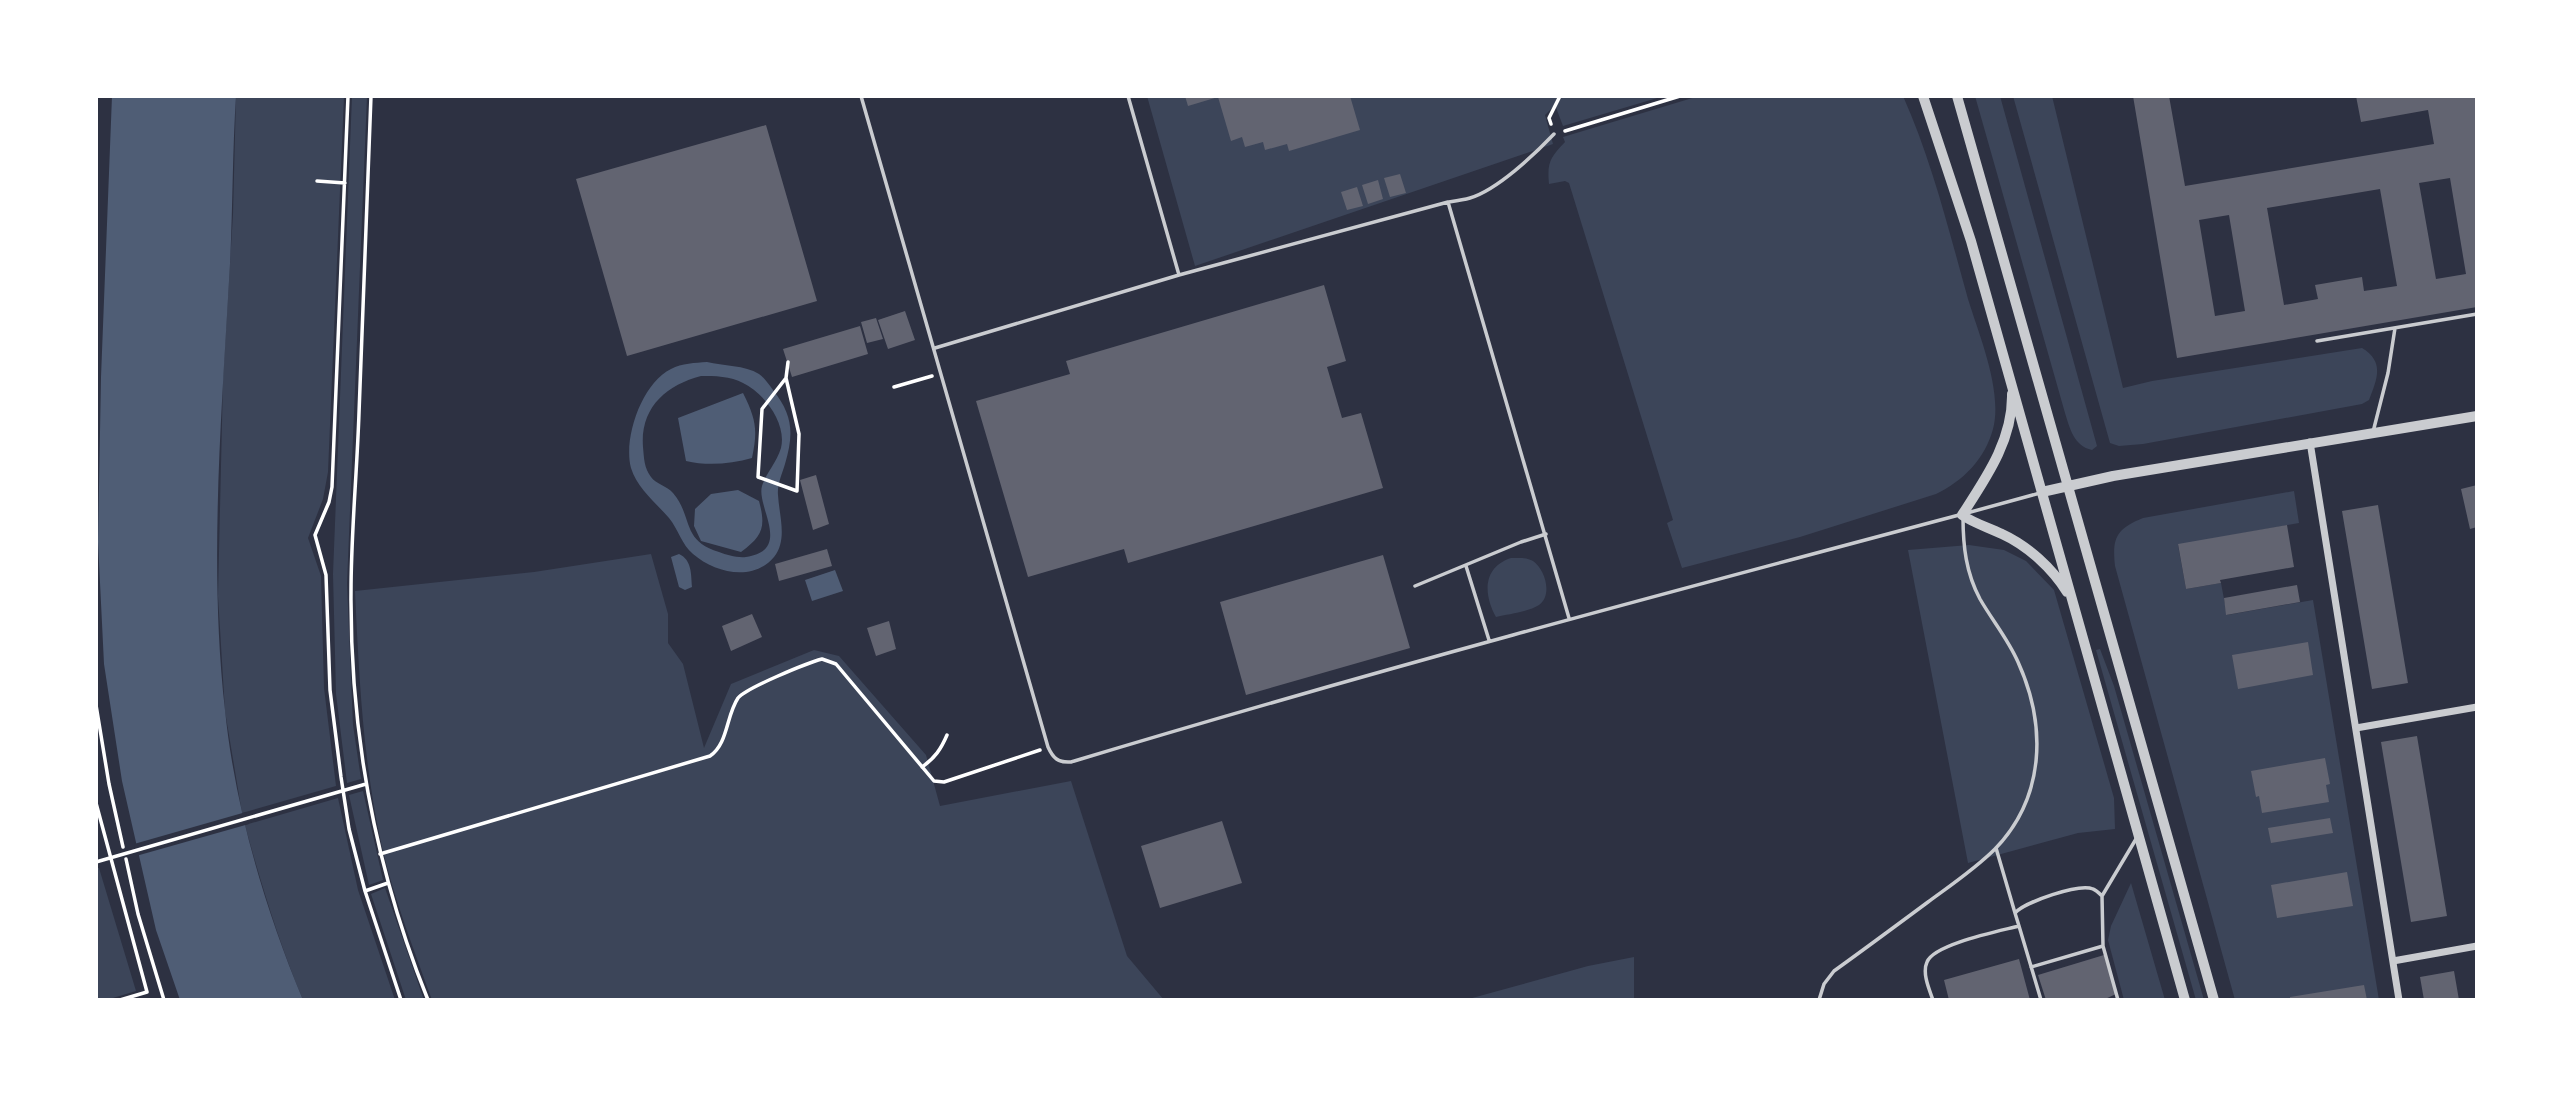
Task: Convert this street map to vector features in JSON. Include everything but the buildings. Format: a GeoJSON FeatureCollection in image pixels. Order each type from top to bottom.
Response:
{"type":"FeatureCollection","features":[{"type":"Feature","properties":{"kind":"street"},"geometry":{"type":"LineString","coordinates":[[1923,96],[1967,228],[2137,838],[2185,1000]]}},
{"type":"Feature","properties":{"kind":"street"},"geometry":{"type":"LineString","coordinates":[[1957,96],[2214,1000]]}},
{"type":"Feature","properties":{"kind":"street"},"geometry":{"type":"LineString","coordinates":[[2011,380],[2012,407],[2009,429],[1989,472],[1962,515],[2026,548],[2060,581],[2073,601]]}},
{"type":"Feature","properties":{"kind":"street"},"geometry":{"type":"LineString","coordinates":[[2042,492],[2113,476],[2477,416]]}},
{"type":"Feature","properties":{"kind":"street"},"geometry":{"type":"LineString","coordinates":[[2311,443],[2399,1000]]}},
{"type":"Feature","properties":{"kind":"street"},"geometry":{"type":"LineString","coordinates":[[2356,728],[2477,707]]}},
{"type":"Feature","properties":{"kind":"street"},"geometry":{"type":"LineString","coordinates":[[2393,961],[2477,946]]}},
{"type":"Feature","properties":{"kind":"lane"},"geometry":{"type":"LineString","coordinates":[[861,96],[1048,747],[1056,760],[1071,762],[1285,697],[1489,640],[2042,492]]}},
{"type":"Feature","properties":{"kind":"lane"},"geometry":{"type":"LineString","coordinates":[[1128,96],[1179,275]]}},
{"type":"Feature","properties":{"kind":"lane"},"geometry":{"type":"LineString","coordinates":[[935,348],[1179,275],[1471,198],[1487,191],[1531,158],[1554,134]]}},
{"type":"Feature","properties":{"kind":"lane"},"geometry":{"type":"LineString","coordinates":[[1448,202],[1569,618]]}},
{"type":"Feature","properties":{"kind":"lane"},"geometry":{"type":"LineString","coordinates":[[2317,341],[2477,314]]}},
{"type":"Feature","properties":{"kind":"lane"},"geometry":{"type":"LineString","coordinates":[[2373,433],[2388,373],[2395,328]]}},
{"type":"Feature","properties":{"kind":"lane"},"geometry":{"type":"LineString","coordinates":[[1819,1000],[1824,984],[1834,971],[1970,871],[1996,847],[2021,814],[2030,794],[2037,760],[2037,724],[2019,664],[1978,595],[1971,578],[1963,543],[1962,515]]}},
{"type":"Feature","properties":{"kind":"lane"},"geometry":{"type":"LineString","coordinates":[[1415,586],[1546,534]]}},
{"type":"Feature","properties":{"kind":"lane"},"geometry":{"type":"LineString","coordinates":[[1466,566],[1489,640]]}},
{"type":"Feature","properties":{"kind":"lane"},"geometry":{"type":"LineString","coordinates":[[2118,1000],[2103,946],[2102,896],[2137,838]]}},
{"type":"Feature","properties":{"kind":"lane"},"geometry":{"type":"LineString","coordinates":[[1996,847],[2041,1000]]}},
{"type":"Feature","properties":{"kind":"lane"},"geometry":{"type":"LineString","coordinates":[[2015,913],[2028,902],[2081,888],[2092,889],[2102,896]]}},
{"type":"Feature","properties":{"kind":"lane"},"geometry":{"type":"LineString","coordinates":[[1933,1000],[1926,976],[1926,965],[1933,954],[2019,926]]}},
{"type":"Feature","properties":{"kind":"lane"},"geometry":{"type":"LineString","coordinates":[[2031,967],[2103,946]]}},
{"type":"Feature","properties":{"kind":"path"},"geometry":{"type":"LineString","coordinates":[[348,96],[332,487],[329,502],[315,535],[326,575],[330,690],[343,791],[365,891],[401,1000]]}},
{"type":"Feature","properties":{"kind":"path"},"geometry":{"type":"LineString","coordinates":[[371,96],[351,592],[356,707],[366,784],[380,854],[428,1000]]}},
{"type":"Feature","properties":{"kind":"path"},"geometry":{"type":"LineString","coordinates":[[1560,96],[1549,118],[1554,134],[1680,96]]}},
{"type":"Feature","properties":{"kind":"path"},"geometry":{"type":"LineString","coordinates":[[317,181],[345,183]]}},
{"type":"Feature","properties":{"kind":"path"},"geometry":{"type":"LineString","coordinates":[[786,378],[762,409],[758,477],[797,491],[799,434],[786,378],[788,362]]}},
{"type":"Feature","properties":{"kind":"path"},"geometry":{"type":"LineString","coordinates":[[894,387],[942,373]]}},
{"type":"Feature","properties":{"kind":"path"},"geometry":{"type":"LineString","coordinates":[[380,854],[710,756],[718,748],[739,696],[822,659],[836,664],[934,781],[944,782],[1048,747]]}},
{"type":"Feature","properties":{"kind":"path"},"geometry":{"type":"LineString","coordinates":[[96,705],[123,847]]}},
{"type":"Feature","properties":{"kind":"path"},"geometry":{"type":"LineString","coordinates":[[922,767],[942,748],[947,735]]}},
{"type":"Feature","properties":{"kind":"path"},"geometry":{"type":"LineString","coordinates":[[96,862],[366,784]]}},
{"type":"Feature","properties":{"kind":"path"},"geometry":{"type":"LineString","coordinates":[[96,803],[146,992],[120,1000]]}},
{"type":"Feature","properties":{"kind":"path"},"geometry":{"type":"LineString","coordinates":[[96,832],[102,830]]}},
{"type":"Feature","properties":{"kind":"path"},"geometry":{"type":"LineString","coordinates":[[126,859],[138,914],[164,1000]]}},
{"type":"Feature","properties":{"kind":"path"},"geometry":{"type":"LineString","coordinates":[[365,891],[388,883]]}},
{"type":"Feature","properties":{"kind":"shaded area"},"geometry":{"type":"Polygon","coordinates":[[[112,96],[236,96],[218,495],[220,657],[230,747],[244,821],[264,894],[303,1000],[180,1000],[156,930],[122,781],[104,664],[98,542],[101,377],[112,96]]]}},
{"type":"Feature","properties":{"kind":"shaded area"},"geometry":{"type":"Polygon","coordinates":[[[236,96],[344,96],[328,472],[323,499],[308,538],[321,576],[324,688],[336,786],[242,813],[225,711],[218,596],[223,379],[233,214],[236,96]]]}},
{"type":"Feature","properties":{"kind":"shaded area"},"geometry":{"type":"Polygon","coordinates":[[[352,96],[367,96],[347,584],[353,725],[361,779],[347,783],[336,694],[333,574],[352,96]]]}},
{"type":"Feature","properties":{"kind":"shaded area"},"geometry":{"type":"Polygon","coordinates":[[[1147,96],[1664,96],[1563,126],[1555,105],[1545,115],[1553,144],[1195,266],[1147,96]]]}},
{"type":"Feature","properties":{"kind":"shaded area"},"geometry":{"type":"Polygon","coordinates":[[[1699,96],[1903,96],[1931,171],[1983,346],[1995,398],[1995,414],[1993,429],[1979,459],[1964,476],[1936,494],[1800,537],[1682,568],[1667,523],[1673,520],[1569,183],[1565,181],[1549,184],[1549,165],[1565,142],[1563,137],[1699,96]]]}},
{"type":"Feature","properties":{"kind":"shaded area"},"geometry":{"type":"Polygon","coordinates":[[[1975,96],[2000,96],[2097,446],[2092,450],[2077,441],[2069,425],[1975,96]]]}},
{"type":"Feature","properties":{"kind":"shaded area"},"geometry":{"type":"Polygon","coordinates":[[[2013,96],[2052,96],[2123,388],[2152,381],[2362,348],[2374,359],[2377,371],[2369,400],[2362,404],[2143,444],[2119,446],[2110,443],[2013,96]]]}},
{"type":"Feature","properties":{"kind":"shaded area"},"geometry":{"type":"Polygon","coordinates":[[[707,362],[741,367],[759,374],[780,399],[788,416],[790,443],[778,491],[781,543],[774,557],[756,570],[723,570],[693,554],[669,518],[642,489],[631,468],[629,456],[632,427],[651,386],[675,367],[707,362]],[[701,376],[666,392],[651,410],[643,433],[647,470],[651,477],[671,491],[683,510],[693,535],[707,547],[736,557],[760,553],[767,546],[770,537],[762,486],[781,448],[781,429],[766,401],[751,388],[733,379],[701,376]]]}},
{"type":"Feature","properties":{"kind":"shaded area"},"geometry":{"type":"Polygon","coordinates":[[[743,393],[755,425],[752,458],[719,464],[686,461],[678,418],[743,393]]]}},
{"type":"Feature","properties":{"kind":"shaded area"},"geometry":{"type":"Polygon","coordinates":[[[738,490],[759,501],[762,524],[758,536],[741,552],[701,541],[694,526],[695,509],[711,494],[738,490]]]}},
{"type":"Feature","properties":{"kind":"shaded area"},"geometry":{"type":"Polygon","coordinates":[[[2294,491],[2299,523],[2178,545],[2186,589],[2221,583],[2227,615],[2313,600],[2379,1000],[2235,1000],[2115,566],[2115,541],[2127,526],[2143,518],[2294,491]]]}},
{"type":"Feature","properties":{"kind":"shaded area"},"geometry":{"type":"Polygon","coordinates":[[[1969,545],[2004,550],[2026,561],[2054,590],[2114,798],[2115,829],[2078,833],[1968,863],[1908,550],[1969,545]]]}},
{"type":"Feature","properties":{"kind":"shaded area"},"geometry":{"type":"Polygon","coordinates":[[[651,554],[668,614],[668,643],[683,664],[704,748],[731,684],[814,650],[839,656],[926,755],[940,806],[1071,781],[1127,956],[1164,1000],[432,1000],[392,886],[382,847],[370,783],[363,719],[355,591],[534,572],[651,554]]]}},
{"type":"Feature","properties":{"kind":"shaded area"},"geometry":{"type":"Polygon","coordinates":[[[679,554],[689,564],[691,572],[692,587],[685,590],[679,587],[671,557],[679,554]]]}},
{"type":"Feature","properties":{"kind":"shaded area"},"geometry":{"type":"Polygon","coordinates":[[[1511,558],[1528,559],[1537,565],[1546,582],[1546,595],[1539,605],[1496,617],[1489,599],[1488,582],[1495,568],[1511,558]]]}},
{"type":"Feature","properties":{"kind":"shaded area"},"geometry":{"type":"Polygon","coordinates":[[[835,570],[843,591],[812,601],[805,580],[835,570]]]}},
{"type":"Feature","properties":{"kind":"shaded area"},"geometry":{"type":"Polygon","coordinates":[[[2100,649],[2114,686],[2204,1000],[2196,1000],[2096,650],[2100,649]]]}},
{"type":"Feature","properties":{"kind":"shaded area"},"geometry":{"type":"Polygon","coordinates":[[[363,791],[383,880],[369,885],[349,795],[363,791]]]}},
{"type":"Feature","properties":{"kind":"shaded area"},"geometry":{"type":"Polygon","coordinates":[[[338,798],[358,890],[395,1000],[303,1000],[278,935],[251,847],[245,825],[338,798]]]}},
{"type":"Feature","properties":{"kind":"shaded area"},"geometry":{"type":"Polygon","coordinates":[[[96,868],[99,868],[136,991],[106,1000],[96,1000],[96,868]]]}},
{"type":"Feature","properties":{"kind":"shaded area"},"geometry":{"type":"Polygon","coordinates":[[[2131,883],[2165,1000],[2124,1000],[2108,940],[2111,926],[2131,883]]]}},
{"type":"Feature","properties":{"kind":"shaded area"},"geometry":{"type":"Polygon","coordinates":[[[385,888],[424,1000],[406,1000],[371,894],[385,888]]]}},
{"type":"Feature","properties":{"kind":"shaded area"},"geometry":{"type":"Polygon","coordinates":[[[1634,957],[1634,1000],[1465,1000],[1588,966],[1634,957]]]}},
{"type":"Feature","properties":{"kind":"pier"},"geometry":{"type":"Polygon","coordinates":[[[246,812],[249,824],[136,856],[134,844],[246,812]]]}}]}
